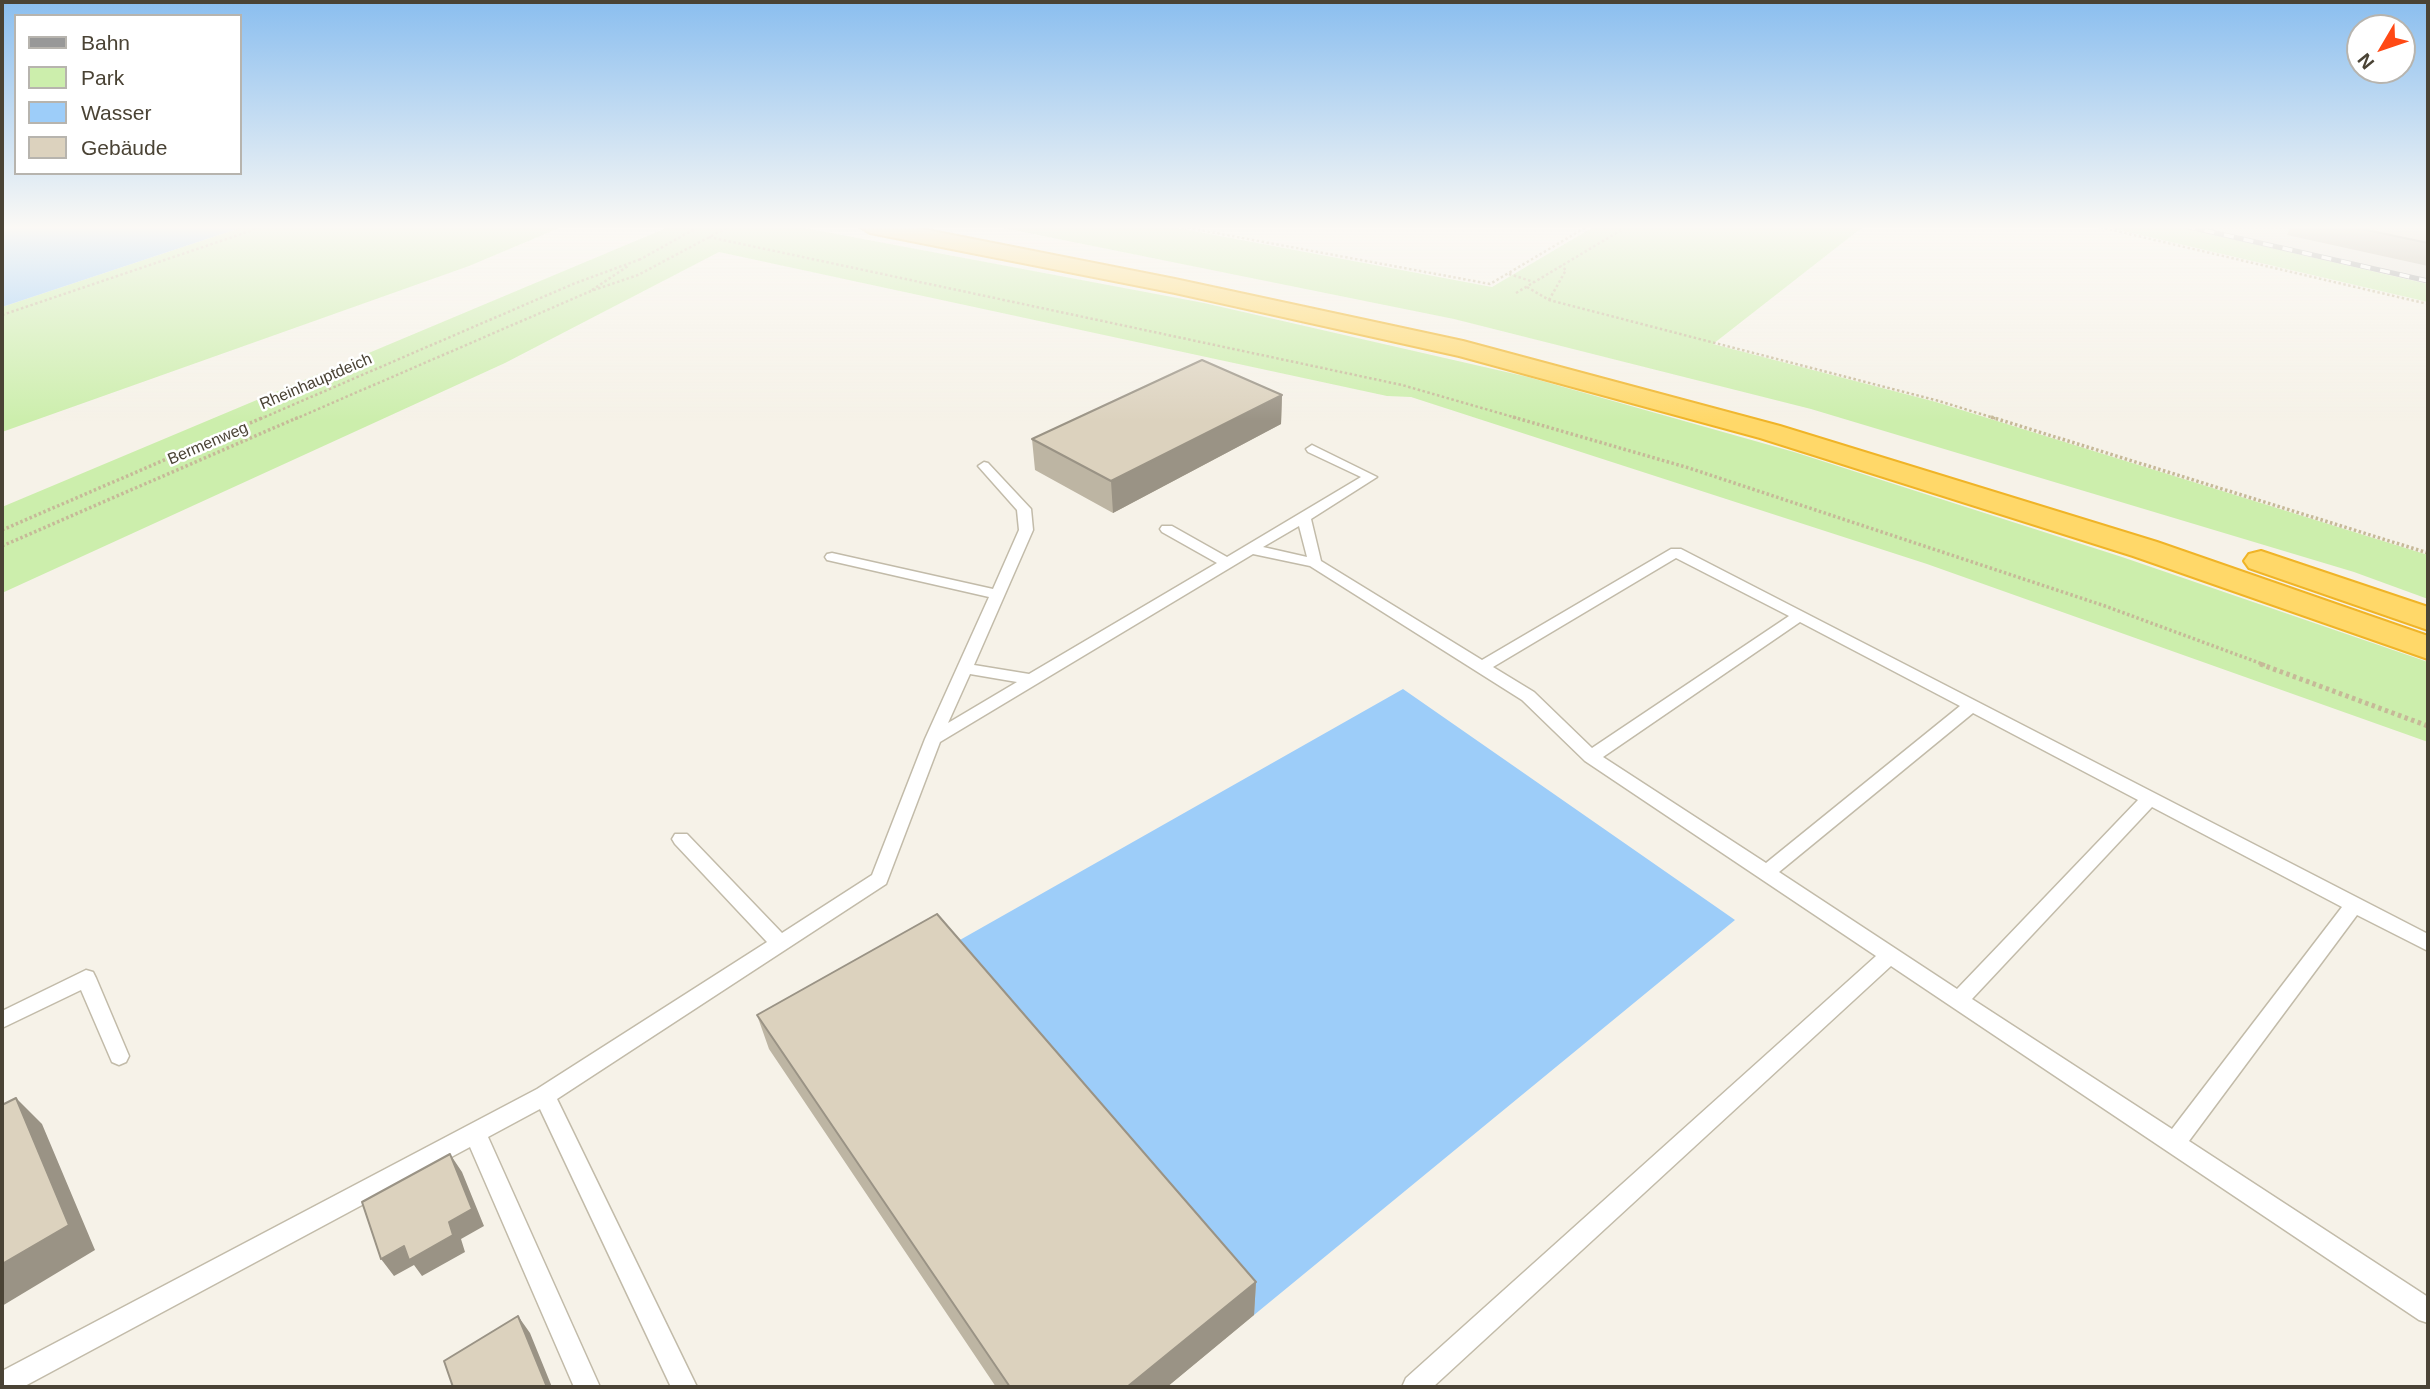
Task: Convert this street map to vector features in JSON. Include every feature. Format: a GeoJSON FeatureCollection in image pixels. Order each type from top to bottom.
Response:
{"type":"FeatureCollection","features":[{"type":"Feature","properties":{"kind":"highway"},"geometry":{"type":"LineString","coordinates":[[1197,291],[1463,349],[1770,432],[2146,548],[2428,648]]}},
{"type":"Feature","properties":{"kind":"highway"},"geometry":{"type":"LineString","coordinates":[[1281,291],[1482,336],[1755,406],[1997,477],[2265,562],[2428,619]]}},
{"type":"Feature","properties":{"kind":"lane"},"geometry":{"type":"LineString","coordinates":[[933,739],[1371,477],[1312,449]]}},
{"type":"Feature","properties":{"kind":"lane"},"geometry":{"type":"LineString","coordinates":[[2,1384],[545,1096],[880,879],[933,739],[1026,530],[1024,509],[984,466]]}},
{"type":"Feature","properties":{"kind":"lane"},"geometry":{"type":"LineString","coordinates":[[1304,518],[1315,563]]}},
{"type":"Feature","properties":{"kind":"lane"},"geometry":{"type":"LineString","coordinates":[[1167,529],[1228,563]]}},
{"type":"Feature","properties":{"kind":"lane"},"geometry":{"type":"LineString","coordinates":[[1251,549],[1315,563],[1528,696],[1591,757],[2428,1311]]}},
{"type":"Feature","properties":{"kind":"lane"},"geometry":{"type":"LineString","coordinates":[[1482,667],[1676,552],[2428,943]]}},
{"type":"Feature","properties":{"kind":"lane"},"geometry":{"type":"LineString","coordinates":[[832,557],[997,594]]}},
{"type":"Feature","properties":{"kind":"lane"},"geometry":{"type":"LineString","coordinates":[[1591,757],[1799,616]]}},
{"type":"Feature","properties":{"kind":"lane"},"geometry":{"type":"LineString","coordinates":[[964,668],[1033,680]]}},
{"type":"Feature","properties":{"kind":"lane"},"geometry":{"type":"LineString","coordinates":[[1766,873],[1971,706]]}},
{"type":"Feature","properties":{"kind":"lane"},"geometry":{"type":"LineString","coordinates":[[1958,1001],[2150,798]]}},
{"type":"Feature","properties":{"kind":"lane"},"geometry":{"type":"LineString","coordinates":[[681,839],[780,943]]}},
{"type":"Feature","properties":{"kind":"lane"},"geometry":{"type":"LineString","coordinates":[[2174,1144],[2354,905]]}},
{"type":"Feature","properties":{"kind":"lane"},"geometry":{"type":"LineString","coordinates":[[1415,1387],[1889,956]]}},
{"type":"Feature","properties":{"kind":"lane"},"geometry":{"type":"LineString","coordinates":[[2,1020],[86,978],[119,1056]]}},
{"type":"Feature","properties":{"kind":"lane"},"geometry":{"type":"LineString","coordinates":[[545,1096],[684,1387]]}},
{"type":"Feature","properties":{"kind":"lane"},"geometry":{"type":"LineString","coordinates":[[475,1133],[587,1387]]}},
{"type":"Feature","properties":{"kind":"path"},"geometry":{"type":"LineString","coordinates":[[2,315],[73,291]]}},
{"type":"Feature","properties":{"kind":"path","name":"Rheinhauptdeich"},"geometry":{"type":"LineString","coordinates":[[2,530],[557,291]]}},
{"type":"Feature","properties":{"kind":"path","name":"Bermenweg"},"geometry":{"type":"LineString","coordinates":[[2,546],[591,291]]}},
{"type":"Feature","properties":{"kind":"path"},"geometry":{"type":"LineString","coordinates":[[959,291],[1415,389],[1689,468],[2092,601],[2428,726]]}},
{"type":"Feature","properties":{"kind":"path"},"geometry":{"type":"LineString","coordinates":[[1516,293],[1520,291]]}},
{"type":"Feature","properties":{"kind":"path"},"geometry":{"type":"LineString","coordinates":[[1533,291],[1549,300],[1939,401],[2428,553]]}},
{"type":"Feature","properties":{"kind":"path"},"geometry":{"type":"LineString","coordinates":[[1549,300],[1557,291]]}},
{"type":"Feature","properties":{"kind":"path"},"geometry":{"type":"LineString","coordinates":[[2372,291],[2428,304]]}},
{"type":"Feature","properties":{"kind":"green space"},"geometry":{"type":"Polygon","coordinates":[[[51,291],[399,291],[2,432],[2,307],[51,291]]]}},
{"type":"Feature","properties":{"kind":"green space"},"geometry":{"type":"Polygon","coordinates":[[[517,291],[644,291],[505,363],[2,593],[2,507],[517,291]]]}},
{"type":"Feature","properties":{"kind":"green space"},"geometry":{"type":"Polygon","coordinates":[[[899,291],[1139,291],[1204,303],[1528,377],[1794,452],[2122,557],[2428,662],[2428,742],[1927,564],[1411,397],[1387,396],[899,291]]]}},
{"type":"Feature","properties":{"kind":"green space"},"geometry":{"type":"Polygon","coordinates":[[[1315,291],[1781,291],[1713,344],[1936,402],[2428,555],[2428,599],[2354,572],[1811,409],[1454,319],[1315,291]]]}},
{"type":"Feature","properties":{"kind":"green space"},"geometry":{"type":"Polygon","coordinates":[[[2380,291],[2428,291],[2428,302],[2380,291]]]}},
{"type":"Feature","properties":{"kind":"water"},"geometry":{"type":"Polygon","coordinates":[[[2,291],[51,291],[2,307],[2,291]]]}},
{"type":"Feature","properties":{"kind":"water"},"geometry":{"type":"Polygon","coordinates":[[[1403,689],[1735,920],[1254,1315],[944,949],[1403,689]]]}},
{"type":"Feature","properties":{"kind":"building"},"geometry":{"type":"Polygon","coordinates":[[[1202,360],[1282,395],[1111,481],[1032,439],[1202,360]]]}},
{"type":"Feature","properties":{"kind":"building"},"geometry":{"type":"Polygon","coordinates":[[[937,914],[1256,1282],[1127,1387],[1010,1387],[757,1015],[937,914]]]}},
{"type":"Feature","properties":{"kind":"building"},"geometry":{"type":"Polygon","coordinates":[[[16,1098],[69,1225],[2,1264],[2,1105],[16,1098]]]}},
{"type":"Feature","properties":{"kind":"building"},"geometry":{"type":"Polygon","coordinates":[[[450,1154],[472,1209],[449,1222],[453,1235],[409,1260],[404,1246],[381,1259],[362,1202],[450,1154]]]}},
{"type":"Feature","properties":{"kind":"building"},"geometry":{"type":"Polygon","coordinates":[[[518,1316],[547,1387],[453,1387],[444,1361],[518,1316]]]}}]}
